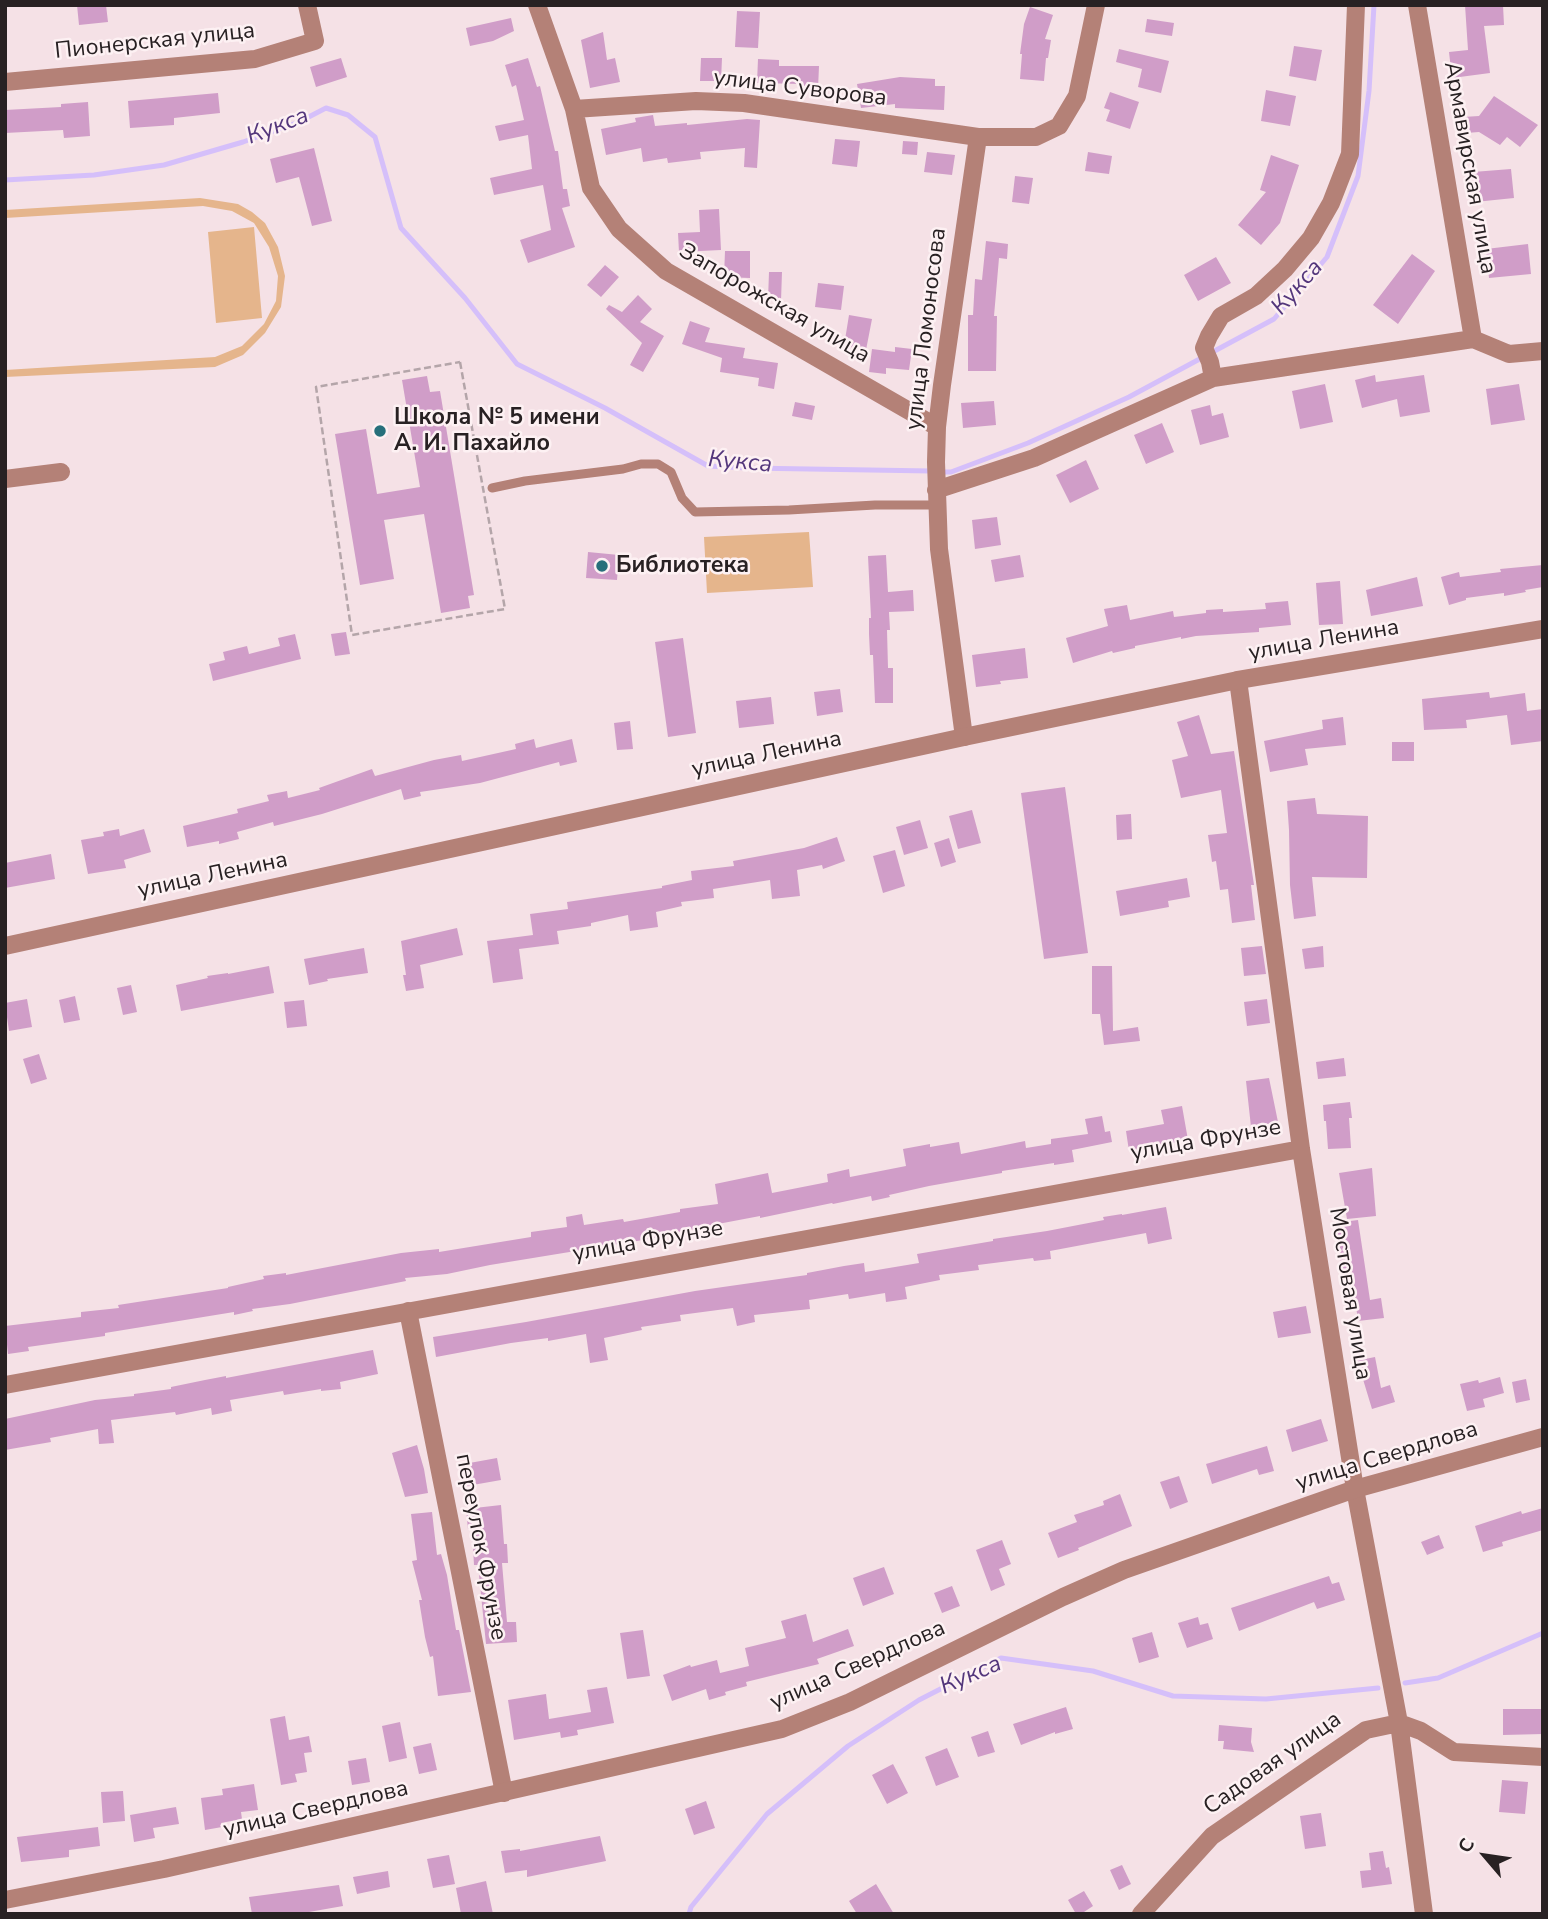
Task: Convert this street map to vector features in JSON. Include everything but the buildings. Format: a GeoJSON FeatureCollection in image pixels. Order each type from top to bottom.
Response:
{"type":"FeatureCollection","features":[{"type":"Feature","properties":{"kind":"street","name":"Пионерская улица"},"geometry":{"type":"LineString","coordinates":[[5,82],[255,59],[315,41],[307,5]]}},
{"type":"Feature","properties":{"kind":"street","name":"Запорожская улица"},"geometry":{"type":"LineString","coordinates":[[537,5],[574,109],[591,188],[619,229],[666,271],[937,427]]}},
{"type":"Feature","properties":{"kind":"street"},"geometry":{"type":"LineString","coordinates":[[978,137],[1036,137],[1059,126],[1077,96],[1096,5]]}},
{"type":"Feature","properties":{"kind":"street"},"geometry":{"type":"LineString","coordinates":[[1209,363],[1221,316],[1256,296],[1294,259],[1311,238],[1331,203],[1350,155],[1356,5]]}},
{"type":"Feature","properties":{"kind":"street","name":"Армавирская улица"},"geometry":{"type":"LineString","coordinates":[[1417,5],[1473,339]]}},
{"type":"Feature","properties":{"kind":"street","name":"улица Суворова"},"geometry":{"type":"LineString","coordinates":[[574,109],[696,101],[744,103],[978,137]]}},
{"type":"Feature","properties":{"kind":"street","name":"улица Ломоносова"},"geometry":{"type":"LineString","coordinates":[[964,737],[939,549],[936,462],[937,427],[978,137]]}},
{"type":"Feature","properties":{"kind":"street"},"geometry":{"type":"LineString","coordinates":[[936,492],[1034,458],[1209,363],[1473,339],[1508,354],[1543,351]]}},
{"type":"Feature","properties":{"kind":"street"},"geometry":{"type":"LineString","coordinates":[[5,478],[61,471]]}},
{"type":"Feature","properties":{"kind":"street","name":"улица Ленина"},"geometry":{"type":"LineString","coordinates":[[5,946],[1238,680],[1543,629]]}},
{"type":"Feature","properties":{"kind":"street","name":"Мостовая улица"},"geometry":{"type":"LineString","coordinates":[[1238,680],[1301,1149],[1355,1489],[1399,1723],[1424,1914]]}},
{"type":"Feature","properties":{"kind":"street","name":"улица Фрунзе"},"geometry":{"type":"LineString","coordinates":[[5,1385],[1301,1149]]}},
{"type":"Feature","properties":{"kind":"street","name":"переулок Фрунзе"},"geometry":{"type":"LineString","coordinates":[[408,1311],[504,1793]]}},
{"type":"Feature","properties":{"kind":"street","name":"улица Свердлова"},"geometry":{"type":"LineString","coordinates":[[5,1900],[164,1870],[782,1728],[850,1702],[1063,1597],[1124,1570],[1355,1489],[1543,1437]]}},
{"type":"Feature","properties":{"kind":"street"},"geometry":{"type":"LineString","coordinates":[[1399,1723],[1421,1731],[1454,1752],[1543,1756]]}},
{"type":"Feature","properties":{"kind":"street","name":"Садовая улица"},"geometry":{"type":"LineString","coordinates":[[1141,1914],[1212,1836],[1366,1730],[1399,1723]]}},
{"type":"Feature","properties":{"kind":"lane"},"geometry":{"type":"LineString","coordinates":[[488,489],[525,481],[641,464],[658,464],[671,472],[682,498],[695,512],[875,505],[936,492]]}},
{"type":"Feature","properties":{"kind":"path"},"geometry":{"type":"LineString","coordinates":[[460,362],[488,489],[506,609],[352,635],[316,387],[460,362]]}},
{"type":"Feature","properties":{"kind":"shaded area"},"geometry":{"type":"Polygon","coordinates":[[[200,198],[238,204],[252,212],[265,223],[278,247],[285,276],[281,307],[265,333],[243,355],[215,367],[5,377],[5,370],[215,357],[242,346],[264,324],[276,301],[278,276],[269,247],[254,223],[232,211],[203,206],[5,218],[5,210],[200,198]]]}},
{"type":"Feature","properties":{"kind":"shaded area"},"geometry":{"type":"Polygon","coordinates":[[[254,227],[262,318],[216,323],[208,232],[254,227]]]}},
{"type":"Feature","properties":{"kind":"shaded area"},"geometry":{"type":"Polygon","coordinates":[[[809,532],[813,587],[707,593],[704,537],[809,532]]]}},
{"type":"Feature","properties":{"kind":"waterway","name":"Кукса"},"geometry":{"type":"LineString","coordinates":[[941,472],[951,472],[1028,443],[1129,397],[1274,319],[1327,257],[1358,176],[1369,91],[1374,5]]}},
{"type":"Feature","properties":{"kind":"waterway","name":"Кукса"},"geometry":{"type":"LineString","coordinates":[[5,180],[94,175],[164,165],[243,142],[299,122],[326,108],[348,115],[375,137],[401,228],[465,298],[517,364],[605,408],[708,466],[931,471]]}},
{"type":"Feature","properties":{"kind":"waterway","name":"Кукса"},"geometry":{"type":"LineString","coordinates":[[1405,1683],[1438,1678],[1543,1633]]}},
{"type":"Feature","properties":{"kind":"waterway","name":"Кукса"},"geometry":{"type":"LineString","coordinates":[[689,1914],[691,1907],[767,1814],[848,1746],[919,1700],[1001,1658],[1093,1671],[1173,1696],[1266,1699],[1378,1688]]}},
{"type":"Feature","properties":{"kind":"place","name":"Школа № 5 имени А. И. Пахайло"},"geometry":{"type":"Point","coordinates":[380,431]}},
{"type":"Feature","properties":{"kind":"place","name":"Библиотека"},"geometry":{"type":"Point","coordinates":[602,566]}}]}
